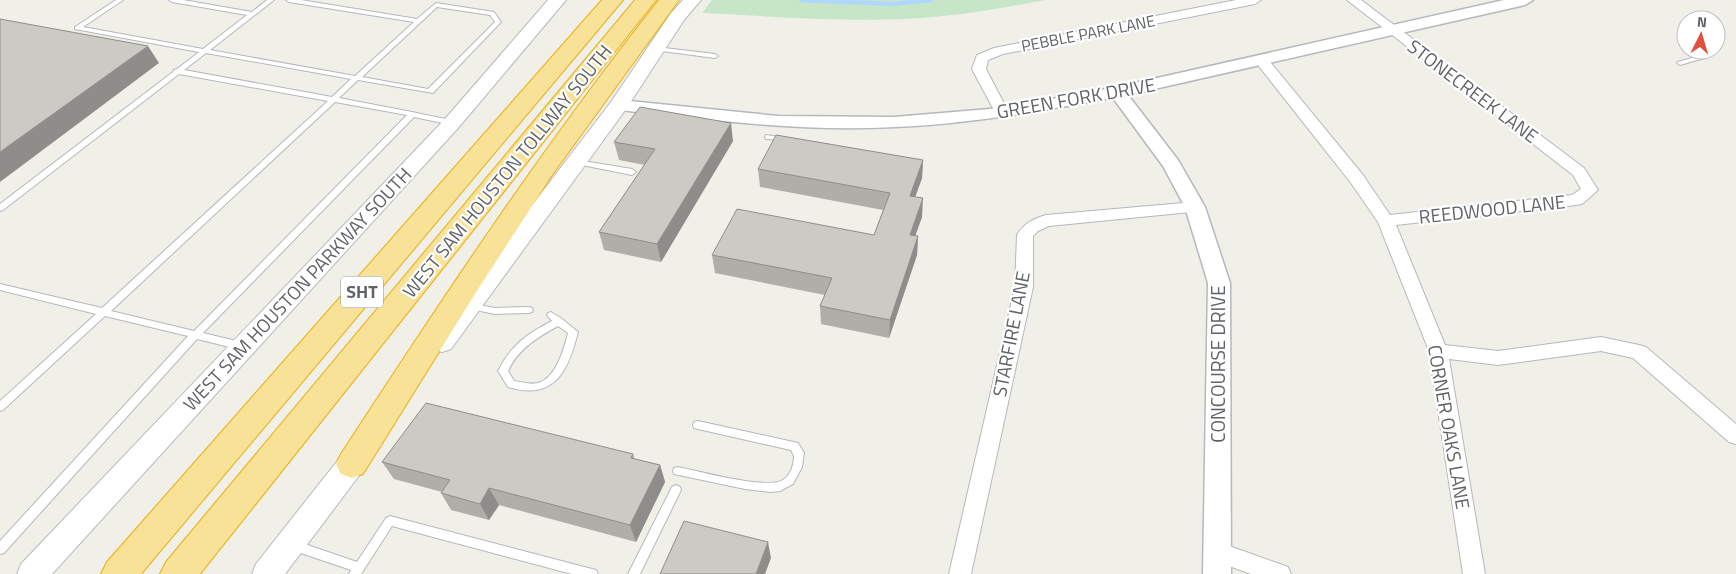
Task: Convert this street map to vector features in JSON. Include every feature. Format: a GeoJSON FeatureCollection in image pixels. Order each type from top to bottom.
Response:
{"type":"FeatureCollection","features":[{"type":"Feature","properties":{"kind":"highway"},"geometry":{"type":"LineString","coordinates":[[352,464],[488,249],[666,4]]}},
{"type":"Feature","properties":{"kind":"highway","name":"WEST SAM HOUSTON TOLLWAY SOUTH"},"geometry":{"type":"LineString","coordinates":[[178,574],[666,4]]}},
{"type":"Feature","properties":{"kind":"highway","name":"WEST SAM HOUSTON TOLLWAY SOUTH"},"geometry":{"type":"LineString","coordinates":[[119,574],[609,5]]}},
{"type":"Feature","properties":{"kind":"main road","name":"WEST SAM HOUSTON PARKWAY SOUTH"},"geometry":{"type":"LineString","coordinates":[[32,574],[452,123],[557,0]]}},
{"type":"Feature","properties":{"kind":"main road"},"geometry":{"type":"LineString","coordinates":[[267,574],[352,464],[619,105],[656,49],[666,4]]}},
{"type":"Feature","properties":{"kind":"street","name":"PEBBLE PARK LANE"},"geometry":{"type":"LineString","coordinates":[[1002,113],[979,69],[982,58],[998,51],[1255,0]]}},
{"type":"Feature","properties":{"kind":"street","name":"STONECREEK LANE"},"geometry":{"type":"LineString","coordinates":[[1353,0],[1579,172],[1588,186]]}},
{"type":"Feature","properties":{"kind":"street","name":"GREEN FORK DRIVE"},"geometry":{"type":"LineString","coordinates":[[619,105],[778,121],[894,122],[1002,113],[1117,92],[1525,0]]}},
{"type":"Feature","properties":{"kind":"street","name":"CORNER OAKS LANE"},"geometry":{"type":"LineString","coordinates":[[1261,60],[1357,179],[1386,221],[1438,351],[1474,574]]}},
{"type":"Feature","properties":{"kind":"street","name":"CONCOURSE DRIVE"},"geometry":{"type":"LineString","coordinates":[[1117,92],[1171,164],[1195,207],[1219,283],[1217,574]]}},
{"type":"Feature","properties":{"kind":"street","name":"REEDWOOD LANE"},"geometry":{"type":"LineString","coordinates":[[1386,221],[1576,200],[1590,190],[1588,186]]}},
{"type":"Feature","properties":{"kind":"street","name":"STARFIRE LANE"},"geometry":{"type":"LineString","coordinates":[[960,574],[1024,287],[1025,235],[1032,227],[1046,221],[1195,207]]}},
{"type":"Feature","properties":{"kind":"street"},"geometry":{"type":"LineString","coordinates":[[1438,351],[1498,358],[1601,344],[1639,352],[1736,436]]}},
{"type":"Feature","properties":{"kind":"street"},"geometry":{"type":"LineString","coordinates":[[1218,552],[1280,574]]}},
{"type":"Feature","properties":{"kind":"lane"},"geometry":{"type":"LineString","coordinates":[[0,407],[302,130],[333,99],[357,78],[436,5],[492,13],[498,22],[430,91],[357,78],[203,52],[77,28],[120,0]]}},
{"type":"Feature","properties":{"kind":"lane"},"geometry":{"type":"LineString","coordinates":[[172,0],[253,14]]}},
{"type":"Feature","properties":{"kind":"lane"},"geometry":{"type":"LineString","coordinates":[[0,208],[176,71],[271,0]]}},
{"type":"Feature","properties":{"kind":"lane"},"geometry":{"type":"LineString","coordinates":[[289,0],[419,21]]}},
{"type":"Feature","properties":{"kind":"lane"},"geometry":{"type":"LineString","coordinates":[[656,49],[716,56]]}},
{"type":"Feature","properties":{"kind":"lane"},"geometry":{"type":"LineString","coordinates":[[1680,64],[1693,60]]}},
{"type":"Feature","properties":{"kind":"lane"},"geometry":{"type":"LineString","coordinates":[[176,71],[333,99],[452,123]]}},
{"type":"Feature","properties":{"kind":"lane"},"geometry":{"type":"LineString","coordinates":[[1,545],[196,335],[412,114]]}},
{"type":"Feature","properties":{"kind":"lane"},"geometry":{"type":"LineString","coordinates":[[769,137],[797,142]]}},
{"type":"Feature","properties":{"kind":"lane"},"geometry":{"type":"LineString","coordinates":[[576,162],[632,172]]}},
{"type":"Feature","properties":{"kind":"lane"},"geometry":{"type":"LineString","coordinates":[[0,287],[244,347]]}},
{"type":"Feature","properties":{"kind":"lane"},"geometry":{"type":"LineString","coordinates":[[469,306],[495,311],[529,310]]}},
{"type":"Feature","properties":{"kind":"lane"},"geometry":{"type":"LineString","coordinates":[[555,318],[573,332],[570,346],[549,383],[537,388],[511,384],[504,372],[508,358],[528,338],[555,318]]}},
{"type":"Feature","properties":{"kind":"lane"},"geometry":{"type":"LineString","coordinates":[[678,471],[765,488],[780,486],[789,482],[794,475],[800,459],[798,450],[794,446],[698,425]]}},
{"type":"Feature","properties":{"kind":"lane"},"geometry":{"type":"LineString","coordinates":[[634,574],[676,490]]}},
{"type":"Feature","properties":{"kind":"lane"},"geometry":{"type":"LineString","coordinates":[[291,544],[357,571],[390,521],[592,574]]}},
{"type":"Feature","properties":{"kind":"green space"},"geometry":{"type":"Polygon","coordinates":[[[712,0],[1045,0],[940,16],[854,20],[702,13],[712,0]]]}},
{"type":"Feature","properties":{"kind":"building"},"geometry":{"type":"Polygon","coordinates":[[[0,19],[148,46],[0,152],[0,19]]]}},
{"type":"Feature","properties":{"kind":"building"},"geometry":{"type":"Polygon","coordinates":[[[640,107],[731,123],[657,244],[599,232],[655,149],[614,142],[640,107]]]}},
{"type":"Feature","properties":{"kind":"building"},"geometry":{"type":"Polygon","coordinates":[[[776,135],[923,160],[910,196],[923,198],[910,235],[918,236],[890,320],[820,306],[832,278],[712,255],[737,209],[874,235],[890,193],[758,169],[776,135]]]}},
{"type":"Feature","properties":{"kind":"building"},"geometry":{"type":"Polygon","coordinates":[[[426,403],[633,454],[631,458],[660,465],[630,525],[489,488],[480,504],[441,493],[450,480],[382,462],[426,403]]]}},
{"type":"Feature","properties":{"kind":"building"},"geometry":{"type":"Polygon","coordinates":[[[684,521],[768,542],[756,574],[660,574],[684,521]]]}},
{"type":"Feature","properties":{"kind":"waterway"},"geometry":{"type":"LineString","coordinates":[[801,0],[891,4],[931,0]]}}]}
